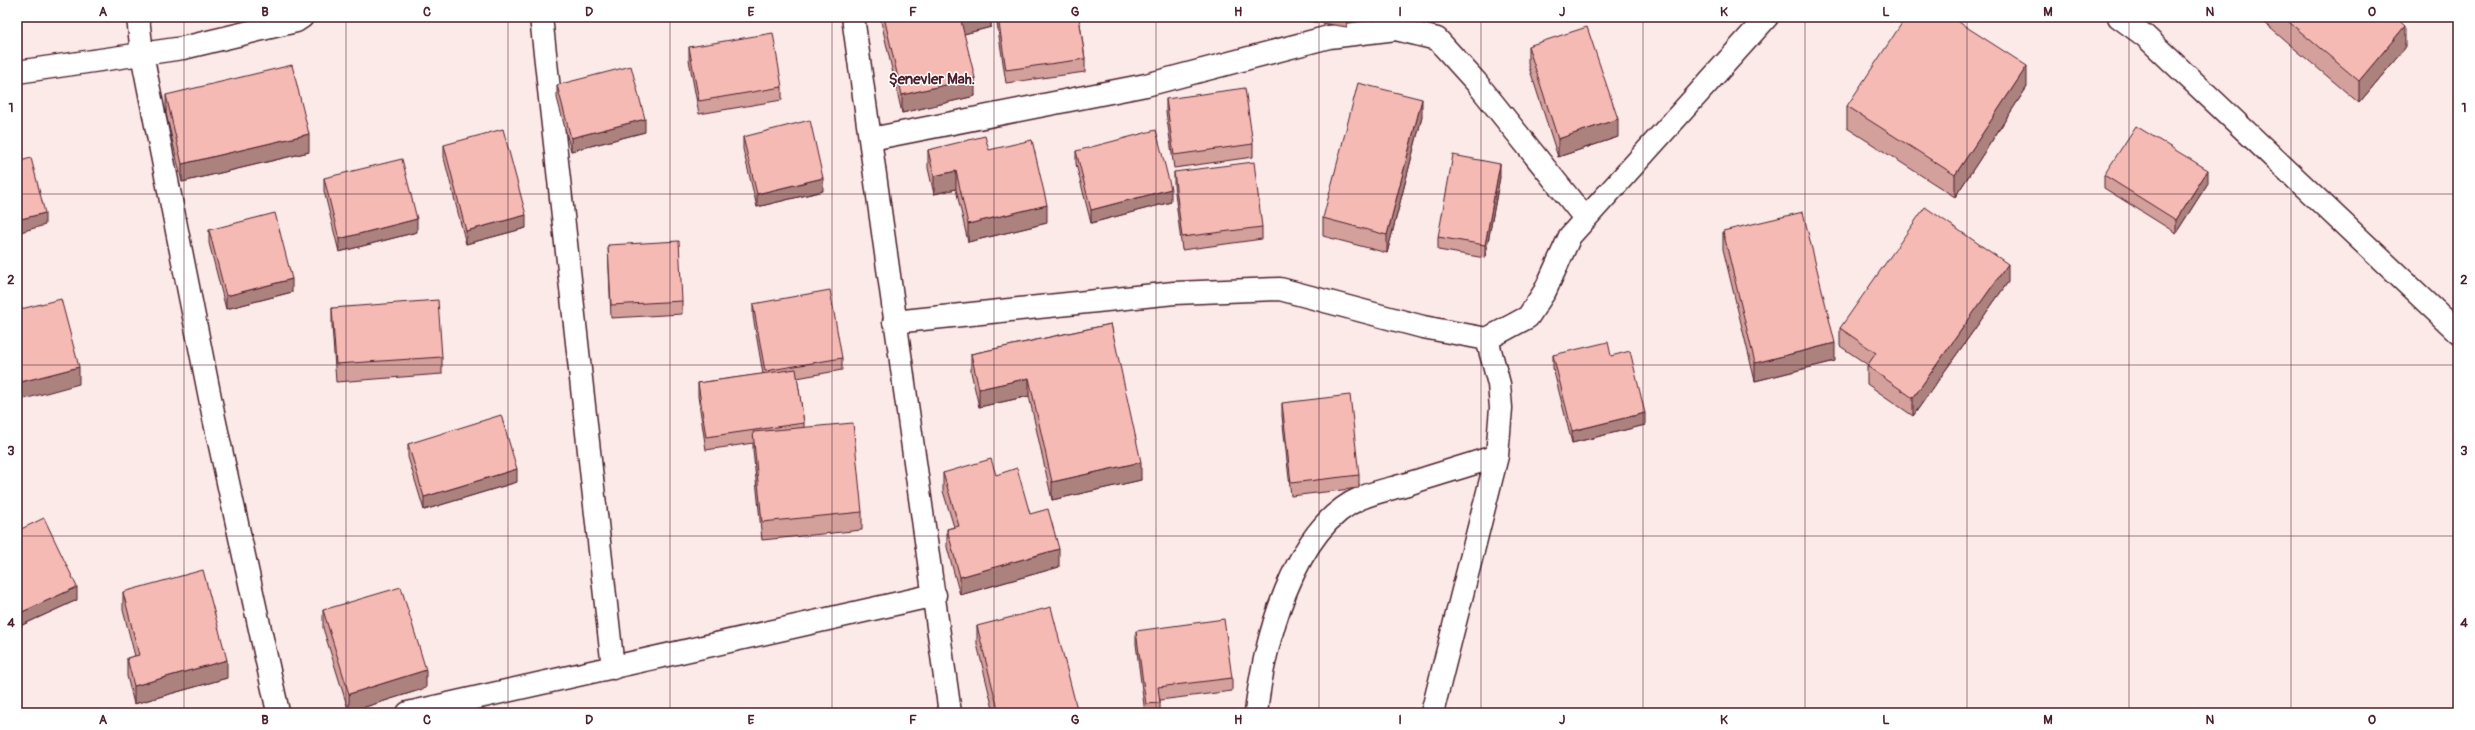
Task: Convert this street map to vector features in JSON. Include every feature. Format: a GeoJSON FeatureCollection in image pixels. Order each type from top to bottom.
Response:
{"type":"FeatureCollection","features":[{"type":"Feature","properties":{"kind":"street"},"geometry":{"type":"LineString","coordinates":[[138,17],[142,54],[212,411],[277,713]]}},
{"type":"Feature","properties":{"kind":"street"},"geometry":{"type":"LineString","coordinates":[[17,72],[183,48],[296,21],[302,17]]}},
{"type":"Feature","properties":{"kind":"street"},"geometry":{"type":"LineString","coordinates":[[541,17],[613,668]]}},
{"type":"Feature","properties":{"kind":"street"},"geometry":{"type":"LineString","coordinates":[[853,17],[871,139],[894,322],[936,595],[950,713]]}},
{"type":"Feature","properties":{"kind":"street"},"geometry":{"type":"LineString","coordinates":[[894,322],[1174,293],[1280,289],[1423,327],[1487,339],[1528,317],[1546,292],[1570,236],[1767,17]]}},
{"type":"Feature","properties":{"kind":"street"},"geometry":{"type":"LineString","coordinates":[[2119,17],[2145,36],[2458,332]]}},
{"type":"Feature","properties":{"kind":"street"},"geometry":{"type":"LineString","coordinates":[[871,139],[1146,85],[1329,37],[1394,23],[1437,39],[1476,82],[1585,218]]}},
{"type":"Feature","properties":{"kind":"street"},"geometry":{"type":"LineString","coordinates":[[1432,713],[1497,456],[1500,432],[1499,392],[1487,339]]}},
{"type":"Feature","properties":{"kind":"street"},"geometry":{"type":"LineString","coordinates":[[1256,713],[1268,646],[1279,610],[1300,557],[1323,525],[1360,498],[1497,456]]}},
{"type":"Feature","properties":{"kind":"street"},"geometry":{"type":"LineString","coordinates":[[408,713],[464,708],[613,668],[936,595]]}},
{"type":"Feature","properties":{"kind":"building"},"geometry":{"type":"Polygon","coordinates":[[[884,17],[960,17],[975,78],[902,95],[884,17]]]}},
{"type":"Feature","properties":{"kind":"building"},"geometry":{"type":"Polygon","coordinates":[[[998,17],[1079,17],[1085,59],[1006,70],[998,17]]]}},
{"type":"Feature","properties":{"kind":"building"},"geometry":{"type":"Polygon","coordinates":[[[1906,17],[1951,17],[2027,66],[1955,175],[1847,106],[1906,17]]]}},
{"type":"Feature","properties":{"kind":"building"},"geometry":{"type":"Polygon","coordinates":[[[2283,17],[2395,17],[2405,26],[2359,81],[2283,17]]]}},
{"type":"Feature","properties":{"kind":"building"},"geometry":{"type":"Polygon","coordinates":[[[1587,27],[1618,119],[1558,139],[1528,46],[1587,27]]]}},
{"type":"Feature","properties":{"kind":"building"},"geometry":{"type":"Polygon","coordinates":[[[773,33],[782,87],[699,101],[689,47],[773,33]]]}},
{"type":"Feature","properties":{"kind":"building"},"geometry":{"type":"Polygon","coordinates":[[[292,65],[309,134],[182,164],[166,95],[292,65]]]}},
{"type":"Feature","properties":{"kind":"building"},"geometry":{"type":"Polygon","coordinates":[[[631,66],[645,119],[571,138],[557,85],[631,66]]]}},
{"type":"Feature","properties":{"kind":"building"},"geometry":{"type":"Polygon","coordinates":[[[1358,83],[1422,99],[1387,235],[1323,218],[1358,83]]]}},
{"type":"Feature","properties":{"kind":"building"},"geometry":{"type":"Polygon","coordinates":[[[1245,88],[1253,144],[1174,155],[1166,99],[1245,88]]]}},
{"type":"Feature","properties":{"kind":"building"},"geometry":{"type":"Polygon","coordinates":[[[810,120],[823,178],[757,194],[743,137],[810,120]]]}},
{"type":"Feature","properties":{"kind":"building"},"geometry":{"type":"Polygon","coordinates":[[[2136,126],[2208,170],[2176,220],[2104,175],[2136,126]]]}},
{"type":"Feature","properties":{"kind":"building"},"geometry":{"type":"Polygon","coordinates":[[[503,129],[526,215],[466,231],[444,145],[503,129]]]}},
{"type":"Feature","properties":{"kind":"building"},"geometry":{"type":"Polygon","coordinates":[[[1156,130],[1171,189],[1091,210],[1076,151],[1156,130]]]}},
{"type":"Feature","properties":{"kind":"building"},"geometry":{"type":"Polygon","coordinates":[[[985,136],[989,150],[1032,140],[1047,205],[968,224],[956,171],[934,176],[928,150],[985,136]]]}},
{"type":"Feature","properties":{"kind":"building"},"geometry":{"type":"Polygon","coordinates":[[[1453,155],[1500,164],[1485,245],[1438,237],[1453,155]]]}},
{"type":"Feature","properties":{"kind":"building"},"geometry":{"type":"Polygon","coordinates":[[[31,158],[45,213],[17,220],[17,162],[31,158]]]}},
{"type":"Feature","properties":{"kind":"building"},"geometry":{"type":"Polygon","coordinates":[[[402,159],[417,219],[339,239],[324,178],[402,159]]]}},
{"type":"Feature","properties":{"kind":"building"},"geometry":{"type":"Polygon","coordinates":[[[1254,162],[1262,227],[1182,237],[1174,172],[1254,162]]]}},
{"type":"Feature","properties":{"kind":"building"},"geometry":{"type":"Polygon","coordinates":[[[1925,207],[2008,264],[1913,398],[1867,366],[1876,353],[1840,328],[1925,207]]]}},
{"type":"Feature","properties":{"kind":"building"},"geometry":{"type":"Polygon","coordinates":[[[1803,212],[1835,343],[1755,363],[1723,231],[1803,212]]]}},
{"type":"Feature","properties":{"kind":"building"},"geometry":{"type":"Polygon","coordinates":[[[275,213],[292,279],[226,296],[209,230],[275,213]]]}},
{"type":"Feature","properties":{"kind":"building"},"geometry":{"type":"Polygon","coordinates":[[[679,241],[682,301],[611,305],[608,245],[679,241]]]}},
{"type":"Feature","properties":{"kind":"building"},"geometry":{"type":"Polygon","coordinates":[[[830,290],[842,358],[765,371],[753,304],[830,290]]]}},
{"type":"Feature","properties":{"kind":"building"},"geometry":{"type":"Polygon","coordinates":[[[61,299],[79,367],[17,383],[17,310],[61,299]]]}},
{"type":"Feature","properties":{"kind":"building"},"geometry":{"type":"Polygon","coordinates":[[[438,300],[442,357],[336,364],[332,308],[438,300]]]}},
{"type":"Feature","properties":{"kind":"building"},"geometry":{"type":"Polygon","coordinates":[[[1111,324],[1141,462],[1052,482],[1029,378],[979,389],[971,354],[1111,324]]]}},
{"type":"Feature","properties":{"kind":"building"},"geometry":{"type":"Polygon","coordinates":[[[1608,342],[1611,356],[1630,351],[1645,413],[1572,431],[1553,355],[1608,342]]]}},
{"type":"Feature","properties":{"kind":"building"},"geometry":{"type":"Polygon","coordinates":[[[796,369],[804,423],[706,437],[698,383],[796,369]]]}},
{"type":"Feature","properties":{"kind":"building"},"geometry":{"type":"Polygon","coordinates":[[[1350,395],[1359,475],[1291,483],[1282,403],[1350,395]]]}},
{"type":"Feature","properties":{"kind":"building"},"geometry":{"type":"Polygon","coordinates":[[[501,415],[517,469],[424,497],[408,444],[501,415]]]}},
{"type":"Feature","properties":{"kind":"building"},"geometry":{"type":"Polygon","coordinates":[[[853,423],[862,512],[762,522],[753,432],[853,423]]]}},
{"type":"Feature","properties":{"kind":"building"},"geometry":{"type":"Polygon","coordinates":[[[991,459],[996,475],[1017,468],[1030,514],[1048,509],[1059,549],[960,577],[947,529],[959,526],[943,473],[991,459]]]}},
{"type":"Feature","properties":{"kind":"building"},"geometry":{"type":"Polygon","coordinates":[[[44,518],[77,587],[20,613],[17,606],[17,531],[44,518]]]}},
{"type":"Feature","properties":{"kind":"building"},"geometry":{"type":"Polygon","coordinates":[[[203,570],[227,660],[134,686],[127,658],[139,655],[123,592],[203,570]]]}},
{"type":"Feature","properties":{"kind":"building"},"geometry":{"type":"Polygon","coordinates":[[[401,587],[426,670],[349,694],[323,610],[401,587]]]}},
{"type":"Feature","properties":{"kind":"building"},"geometry":{"type":"Polygon","coordinates":[[[1051,607],[1077,709],[1060,713],[999,713],[977,626],[1051,607]]]}},
{"type":"Feature","properties":{"kind":"building"},"geometry":{"type":"Polygon","coordinates":[[[1224,619],[1232,678],[1158,687],[1160,703],[1146,704],[1136,631],[1224,619]]]}},
{"type":"Feature","properties":{"kind":"district","name":"Şenevler Mah."},"geometry":{"type":"Point","coordinates":[932,79]}}]}
